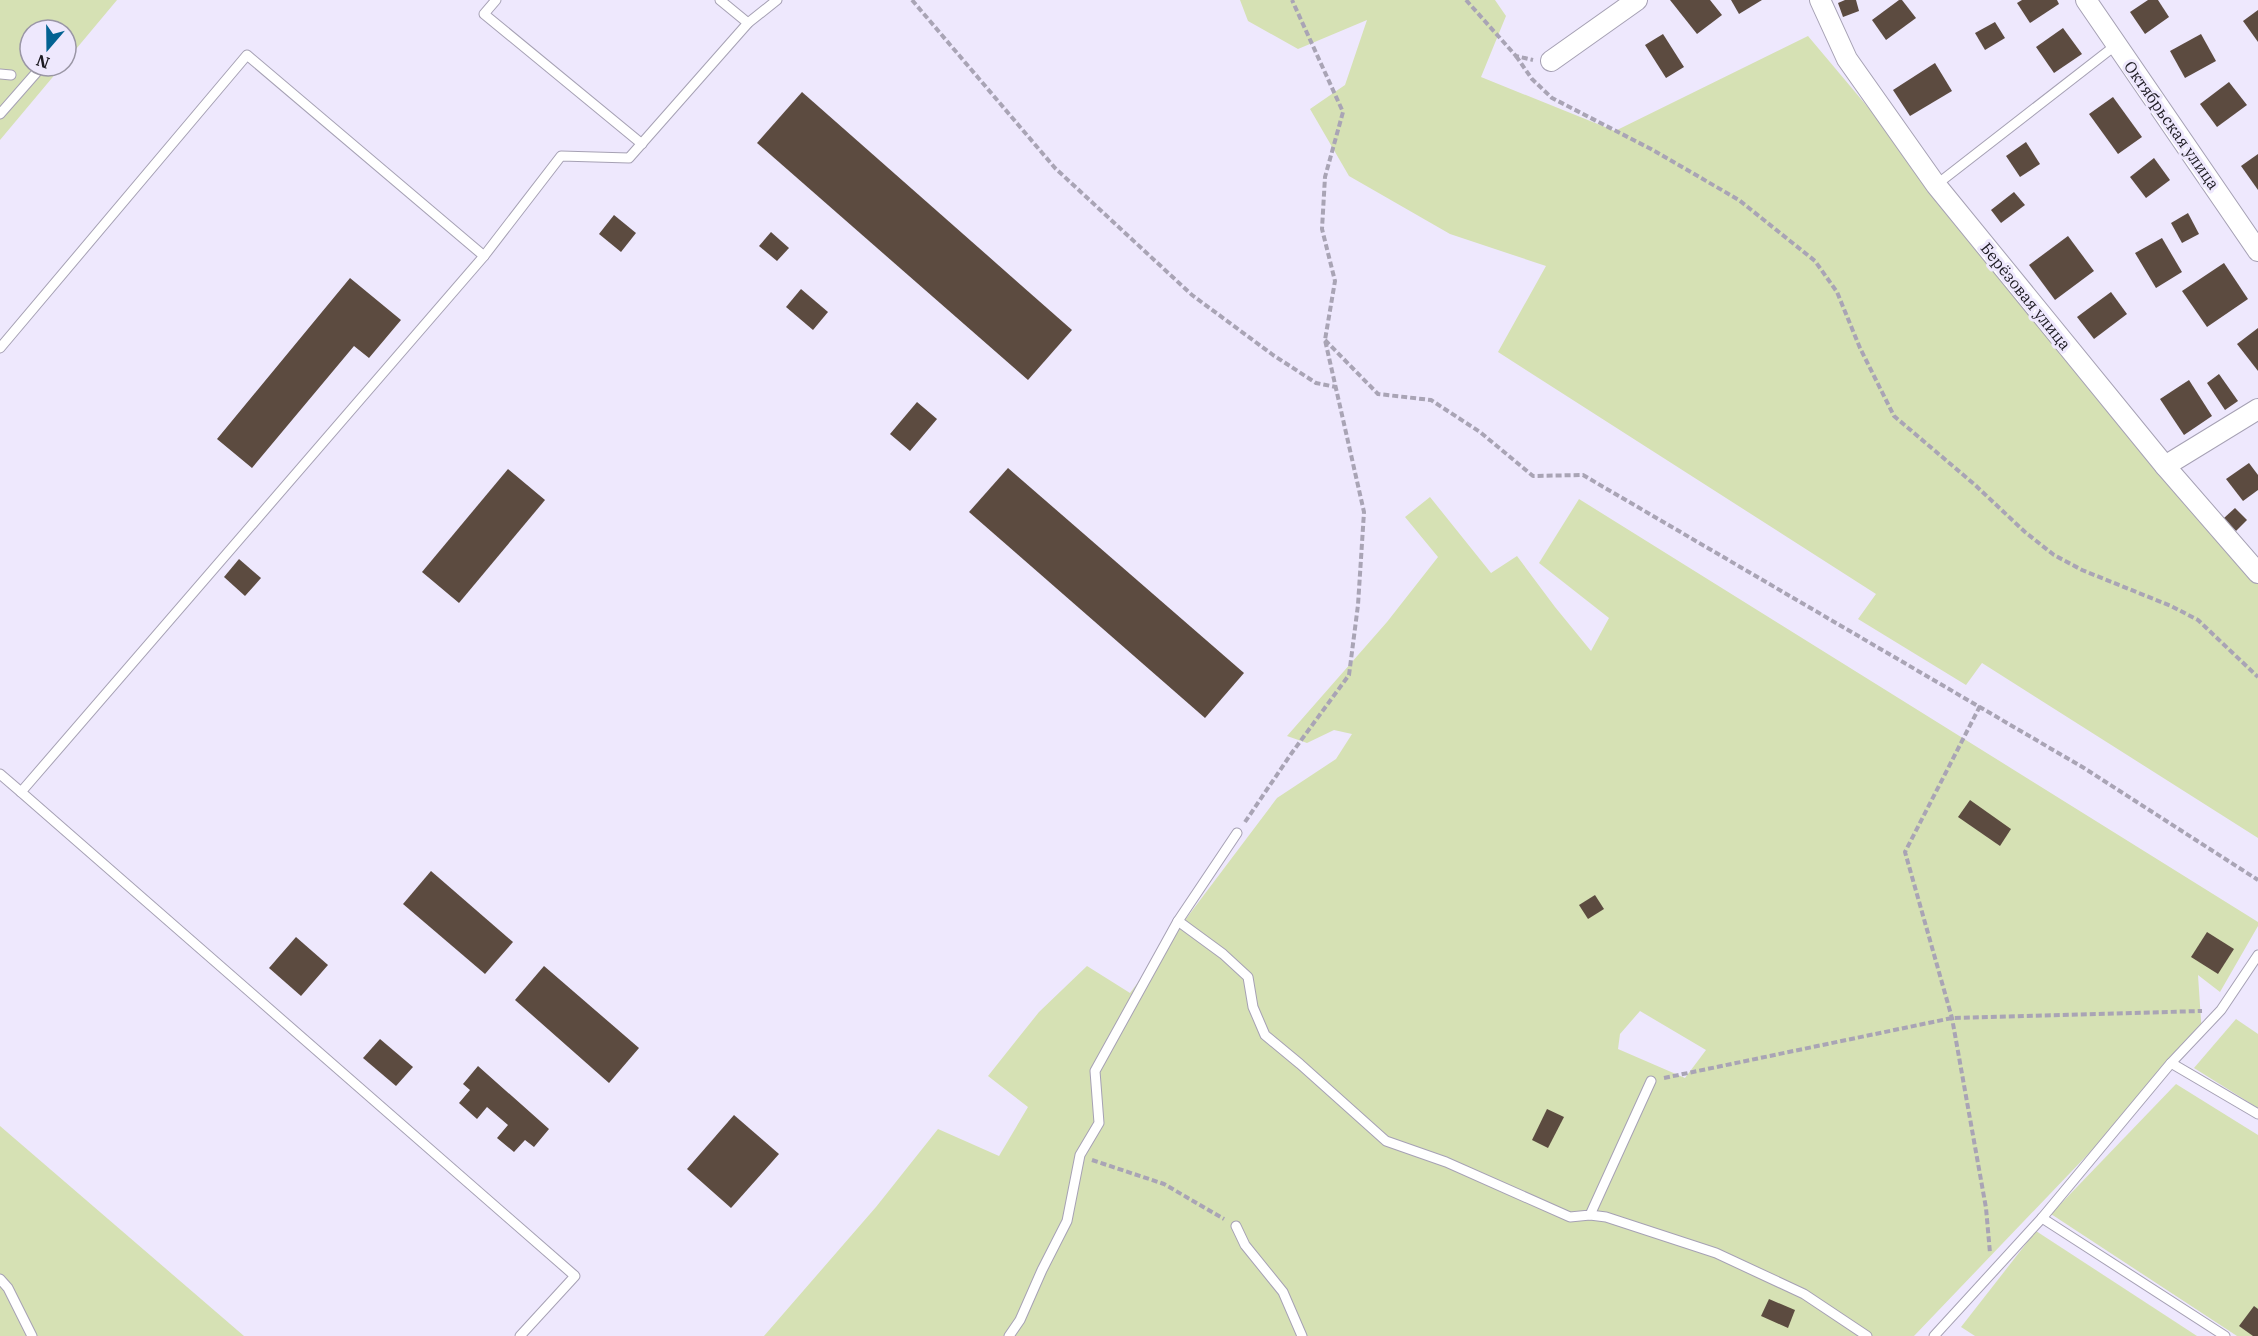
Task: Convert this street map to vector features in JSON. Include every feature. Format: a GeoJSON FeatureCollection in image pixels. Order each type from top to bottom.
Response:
{"type":"FeatureCollection","features":[{"type":"Feature","properties":{"kind":"street"},"geometry":{"type":"LineString","coordinates":[[1551,61],[1637,0]]}},
{"type":"Feature","properties":{"kind":"street","name":"Берёзовая улица"},"geometry":{"type":"LineString","coordinates":[[1820,0],[1847,59],[1936,185],[2165,466],[2258,573]]}},
{"type":"Feature","properties":{"kind":"street","name":"Октябрьская улица"},"geometry":{"type":"LineString","coordinates":[[2086,0],[2258,250]]}},
{"type":"Feature","properties":{"kind":"street"},"geometry":{"type":"LineString","coordinates":[[2165,466],[2258,409]]}},
{"type":"Feature","properties":{"kind":"lane"},"geometry":{"type":"LineString","coordinates":[[496,0],[484,14],[642,144]]}},
{"type":"Feature","properties":{"kind":"lane"},"geometry":{"type":"LineString","coordinates":[[720,0],[748,23]]}},
{"type":"Feature","properties":{"kind":"lane"},"geometry":{"type":"LineString","coordinates":[[21,792],[484,256],[561,156],[629,158],[748,23],[777,0]]}},
{"type":"Feature","properties":{"kind":"lane"},"geometry":{"type":"LineString","coordinates":[[1936,185],[2116,45]]}},
{"type":"Feature","properties":{"kind":"lane"},"geometry":{"type":"LineString","coordinates":[[0,348],[247,55],[484,256]]}},
{"type":"Feature","properties":{"kind":"lane"},"geometry":{"type":"LineString","coordinates":[[0,74],[11,75]]}},
{"type":"Feature","properties":{"kind":"lane"},"geometry":{"type":"LineString","coordinates":[[0,114],[32,78]]}},
{"type":"Feature","properties":{"kind":"lane"},"geometry":{"type":"LineString","coordinates":[[0,774],[575,1276],[520,1336]]}},
{"type":"Feature","properties":{"kind":"lane"},"geometry":{"type":"LineString","coordinates":[[1009,1336],[1020,1320],[1067,1221],[1080,1155],[1099,1123],[1095,1071],[1178,921],[1237,833]]}},
{"type":"Feature","properties":{"kind":"lane"},"geometry":{"type":"LineString","coordinates":[[1178,921],[1223,954],[1248,977],[1254,1007],[1265,1035],[1386,1141],[1446,1162],[1570,1217],[1590,1215],[1606,1217],[1716,1253],[1804,1294],[1867,1336]]}},
{"type":"Feature","properties":{"kind":"lane"},"geometry":{"type":"LineString","coordinates":[[1934,1336],[2042,1218],[2171,1063],[2221,1010],[2258,955]]}},
{"type":"Feature","properties":{"kind":"lane"},"geometry":{"type":"LineString","coordinates":[[2171,1063],[2258,1114]]}},
{"type":"Feature","properties":{"kind":"lane"},"geometry":{"type":"LineString","coordinates":[[1590,1215],[1651,1081]]}},
{"type":"Feature","properties":{"kind":"lane"},"geometry":{"type":"LineString","coordinates":[[2042,1218],[2225,1336]]}},
{"type":"Feature","properties":{"kind":"lane"},"geometry":{"type":"LineString","coordinates":[[1236,1226],[1245,1245],[1283,1292],[1302,1336]]}},
{"type":"Feature","properties":{"kind":"lane"},"geometry":{"type":"LineString","coordinates":[[0,1279],[8,1288],[32,1336]]}},
{"type":"Feature","properties":{"kind":"path"},"geometry":{"type":"LineString","coordinates":[[912,0],[1055,168],[1192,295],[1273,355],[1316,383],[1336,387]]}},
{"type":"Feature","properties":{"kind":"path"},"geometry":{"type":"LineString","coordinates":[[1237,833],[1349,675],[1358,605],[1364,512],[1325,340],[1335,281],[1322,229],[1325,177],[1343,112],[1292,0]]}},
{"type":"Feature","properties":{"kind":"path"},"geometry":{"type":"LineString","coordinates":[[1466,0],[1516,56],[1532,80],[1552,98],[1661,154],[1739,200],[1815,261],[1837,292],[1860,348],[1894,416],[1974,484],[2025,532],[2054,555],[2082,570],[2171,606],[2198,620],[2258,677]]}},
{"type":"Feature","properties":{"kind":"path"},"geometry":{"type":"LineString","coordinates":[[1516,56],[1530,60],[1551,61]]}},
{"type":"Feature","properties":{"kind":"path"},"geometry":{"type":"LineString","coordinates":[[1325,340],[1378,394],[1431,400],[1480,432],[1533,476],[1582,475],[2084,768],[2258,880]]}},
{"type":"Feature","properties":{"kind":"path"},"geometry":{"type":"LineString","coordinates":[[1980,706],[1905,852],[1952,1018],[1986,1208],[1992,1273]]}},
{"type":"Feature","properties":{"kind":"path"},"geometry":{"type":"LineString","coordinates":[[1651,1081],[1952,1018],[2221,1010]]}},
{"type":"Feature","properties":{"kind":"path"},"geometry":{"type":"LineString","coordinates":[[1080,1155],[1164,1184],[1236,1226]]}},
{"type":"Feature","properties":{"kind":"green space"},"geometry":{"type":"Polygon","coordinates":[[[0,0],[117,0],[78,47],[78,18],[18,18],[18,78],[52,78],[0,140],[0,0]]]}},
{"type":"Feature","properties":{"kind":"green space"},"geometry":{"type":"Polygon","coordinates":[[[1240,0],[1495,0],[1506,16],[1481,77],[1615,131],[1808,36],[2258,571],[2258,838],[1982,663],[1966,685],[1858,619],[1876,594],[1498,352],[1546,266],[1450,234],[1349,176],[1310,109],[1345,85],[1367,20],[1298,49],[1248,21],[1240,0]]]}},
{"type":"Feature","properties":{"kind":"green space"},"geometry":{"type":"Polygon","coordinates":[[[1430,497],[1491,573],[1517,556],[1591,651],[1609,618],[1539,563],[1579,499],[2258,922],[2258,926],[2220,992],[2198,975],[2202,1035],[1914,1336],[764,1336],[876,1207],[938,1129],[999,1156],[1028,1107],[988,1076],[1039,1012],[1087,966],[1130,993],[1277,798],[1336,759],[1352,734],[1334,730],[1307,743],[1287,736],[1387,622],[1438,557],[1405,517],[1430,497]],[[1640,1011],[1620,1034],[1618,1049],[1685,1078],[1706,1050],[1640,1011]]]}},
{"type":"Feature","properties":{"kind":"green space"},"geometry":{"type":"Polygon","coordinates":[[[2236,1019],[2258,1034],[2258,1108],[2194,1068],[2236,1019]]]}},
{"type":"Feature","properties":{"kind":"green space"},"geometry":{"type":"Polygon","coordinates":[[[2176,1084],[2258,1135],[2258,1336],[2237,1336],[2051,1214],[2176,1084]]]}},
{"type":"Feature","properties":{"kind":"green space"},"geometry":{"type":"Polygon","coordinates":[[[0,1126],[244,1336],[0,1336],[0,1126]]]}},
{"type":"Feature","properties":{"kind":"green space"},"geometry":{"type":"Polygon","coordinates":[[[2036,1231],[2197,1336],[1975,1336],[1961,1327],[2036,1231]]]}},
{"type":"Feature","properties":{"kind":"building"},"geometry":{"type":"Polygon","coordinates":[[[1670,0],[1710,0],[1722,15],[1697,34],[1670,0]]]}},
{"type":"Feature","properties":{"kind":"building"},"geometry":{"type":"Polygon","coordinates":[[[1731,0],[1762,0],[1739,14],[1731,0]]]}},
{"type":"Feature","properties":{"kind":"building"},"geometry":{"type":"Polygon","coordinates":[[[1845,0],[1856,0],[1859,11],[1843,17],[1838,3],[1845,0]]]}},
{"type":"Feature","properties":{"kind":"building"},"geometry":{"type":"Polygon","coordinates":[[[1902,0],[1916,18],[1886,40],[1872,20],[1902,0]]]}},
{"type":"Feature","properties":{"kind":"building"},"geometry":{"type":"Polygon","coordinates":[[[2022,0],[2057,0],[2059,4],[2030,23],[2017,3],[2022,0]]]}},
{"type":"Feature","properties":{"kind":"building"},"geometry":{"type":"Polygon","coordinates":[[[2148,0],[2158,0],[2169,17],[2145,34],[2130,12],[2148,0]]]}},
{"type":"Feature","properties":{"kind":"building"},"geometry":{"type":"Polygon","coordinates":[[[2258,10],[2258,42],[2243,21],[2258,10]]]}},
{"type":"Feature","properties":{"kind":"building"},"geometry":{"type":"Polygon","coordinates":[[[1995,22],[2005,38],[1985,50],[1975,33],[1995,22]]]}},
{"type":"Feature","properties":{"kind":"building"},"geometry":{"type":"Polygon","coordinates":[[[2063,28],[2082,54],[2054,73],[2036,47],[2063,28]]]}},
{"type":"Feature","properties":{"kind":"building"},"geometry":{"type":"Polygon","coordinates":[[[1663,34],[1684,67],[1666,78],[1645,45],[1663,34]]]}},
{"type":"Feature","properties":{"kind":"building"},"geometry":{"type":"Polygon","coordinates":[[[2201,34],[2216,61],[2185,78],[2170,51],[2201,34]]]}},
{"type":"Feature","properties":{"kind":"building"},"geometry":{"type":"Polygon","coordinates":[[[1935,63],[1952,91],[1910,116],[1893,90],[1935,63]]]}},
{"type":"Feature","properties":{"kind":"building"},"geometry":{"type":"Polygon","coordinates":[[[2229,82],[2247,105],[2217,127],[2200,104],[2229,82]]]}},
{"type":"Feature","properties":{"kind":"building"},"geometry":{"type":"Polygon","coordinates":[[[802,92],[1072,330],[1028,380],[757,143],[802,92]]]}},
{"type":"Feature","properties":{"kind":"building"},"geometry":{"type":"Polygon","coordinates":[[[2113,97],[2142,137],[2118,154],[2089,114],[2113,97]]]}},
{"type":"Feature","properties":{"kind":"building"},"geometry":{"type":"Polygon","coordinates":[[[2026,142],[2040,164],[2020,177],[2006,156],[2026,142]]]}},
{"type":"Feature","properties":{"kind":"building"},"geometry":{"type":"Polygon","coordinates":[[[2258,154],[2258,190],[2241,166],[2258,154]]]}},
{"type":"Feature","properties":{"kind":"building"},"geometry":{"type":"Polygon","coordinates":[[[2154,158],[2170,180],[2146,198],[2130,177],[2154,158]]]}},
{"type":"Feature","properties":{"kind":"building"},"geometry":{"type":"Polygon","coordinates":[[[2014,192],[2025,205],[2001,223],[1991,210],[2014,192]]]}},
{"type":"Feature","properties":{"kind":"building"},"geometry":{"type":"Polygon","coordinates":[[[2188,213],[2199,234],[2182,243],[2171,223],[2188,213]]]}},
{"type":"Feature","properties":{"kind":"building"},"geometry":{"type":"Polygon","coordinates":[[[614,215],[636,233],[621,252],[599,234],[614,215]]]}},
{"type":"Feature","properties":{"kind":"building"},"geometry":{"type":"Polygon","coordinates":[[[771,232],[789,248],[777,261],[759,246],[771,232]]]}},
{"type":"Feature","properties":{"kind":"building"},"geometry":{"type":"Polygon","coordinates":[[[2068,236],[2094,271],[2055,300],[2029,265],[2068,236]]]}},
{"type":"Feature","properties":{"kind":"building"},"geometry":{"type":"Polygon","coordinates":[[[2162,238],[2182,272],[2156,288],[2135,253],[2162,238]]]}},
{"type":"Feature","properties":{"kind":"building"},"geometry":{"type":"Polygon","coordinates":[[[2224,263],[2248,299],[2207,327],[2182,291],[2224,263]]]}},
{"type":"Feature","properties":{"kind":"building"},"geometry":{"type":"Polygon","coordinates":[[[350,278],[401,320],[369,358],[354,346],[252,468],[217,439],[350,278]]]}},
{"type":"Feature","properties":{"kind":"building"},"geometry":{"type":"Polygon","coordinates":[[[801,289],[828,312],[813,330],[786,307],[801,289]]]}},
{"type":"Feature","properties":{"kind":"building"},"geometry":{"type":"Polygon","coordinates":[[[2111,292],[2127,314],[2094,339],[2077,317],[2111,292]]]}},
{"type":"Feature","properties":{"kind":"building"},"geometry":{"type":"Polygon","coordinates":[[[2258,328],[2258,371],[2237,344],[2258,328]]]}},
{"type":"Feature","properties":{"kind":"building"},"geometry":{"type":"Polygon","coordinates":[[[2219,374],[2238,401],[2225,410],[2207,383],[2219,374]]]}},
{"type":"Feature","properties":{"kind":"building"},"geometry":{"type":"Polygon","coordinates":[[[2189,380],[2212,416],[2184,435],[2160,399],[2189,380]]]}},
{"type":"Feature","properties":{"kind":"building"},"geometry":{"type":"Polygon","coordinates":[[[917,402],[937,419],[910,451],[890,434],[917,402]]]}},
{"type":"Feature","properties":{"kind":"building"},"geometry":{"type":"Polygon","coordinates":[[[2249,463],[2258,475],[2258,490],[2243,501],[2226,479],[2249,463]]]}},
{"type":"Feature","properties":{"kind":"building"},"geometry":{"type":"Polygon","coordinates":[[[1008,468],[1244,673],[1205,718],[969,512],[1008,468]]]}},
{"type":"Feature","properties":{"kind":"building"},"geometry":{"type":"Polygon","coordinates":[[[508,469],[545,500],[459,603],[422,572],[508,469]]]}},
{"type":"Feature","properties":{"kind":"building"},"geometry":{"type":"Polygon","coordinates":[[[2235,508],[2247,520],[2236,531],[2224,518],[2235,508]]]}},
{"type":"Feature","properties":{"kind":"building"},"geometry":{"type":"Polygon","coordinates":[[[239,559],[261,578],[245,596],[224,577],[239,559]]]}},
{"type":"Feature","properties":{"kind":"building"},"geometry":{"type":"Polygon","coordinates":[[[1970,800],[2011,829],[2000,846],[1958,817],[1970,800]]]}},
{"type":"Feature","properties":{"kind":"building"},"geometry":{"type":"Polygon","coordinates":[[[431,871],[513,942],[485,974],[403,904],[431,871]]]}},
{"type":"Feature","properties":{"kind":"building"},"geometry":{"type":"Polygon","coordinates":[[[1595,895],[1604,909],[1588,919],[1579,905],[1595,895]]]}},
{"type":"Feature","properties":{"kind":"building"},"geometry":{"type":"Polygon","coordinates":[[[2207,932],[2234,949],[2218,974],[2191,957],[2207,932]]]}},
{"type":"Feature","properties":{"kind":"building"},"geometry":{"type":"Polygon","coordinates":[[[296,937],[328,965],[301,996],[269,968],[296,937]]]}},
{"type":"Feature","properties":{"kind":"building"},"geometry":{"type":"Polygon","coordinates":[[[544,966],[639,1048],[609,1083],[515,1000],[544,966]]]}},
{"type":"Feature","properties":{"kind":"building"},"geometry":{"type":"Polygon","coordinates":[[[380,1039],[413,1067],[396,1086],[363,1058],[380,1039]]]}},
{"type":"Feature","properties":{"kind":"building"},"geometry":{"type":"Polygon","coordinates":[[[478,1066],[549,1129],[534,1147],[525,1140],[514,1152],[497,1138],[508,1125],[487,1107],[477,1119],[459,1103],[470,1090],[463,1084],[478,1066]]]}},
{"type":"Feature","properties":{"kind":"building"},"geometry":{"type":"Polygon","coordinates":[[[1547,1109],[1564,1117],[1548,1148],[1532,1140],[1547,1109]]]}},
{"type":"Feature","properties":{"kind":"building"},"geometry":{"type":"Polygon","coordinates":[[[734,1115],[779,1154],[731,1208],[687,1169],[734,1115]]]}},
{"type":"Feature","properties":{"kind":"building"},"geometry":{"type":"Polygon","coordinates":[[[1769,1299],[1795,1310],[1788,1328],[1761,1316],[1769,1299]]]}},
{"type":"Feature","properties":{"kind":"building"},"geometry":{"type":"Polygon","coordinates":[[[2254,1306],[2258,1309],[2258,1336],[2253,1336],[2239,1326],[2254,1306]]]}}]}
